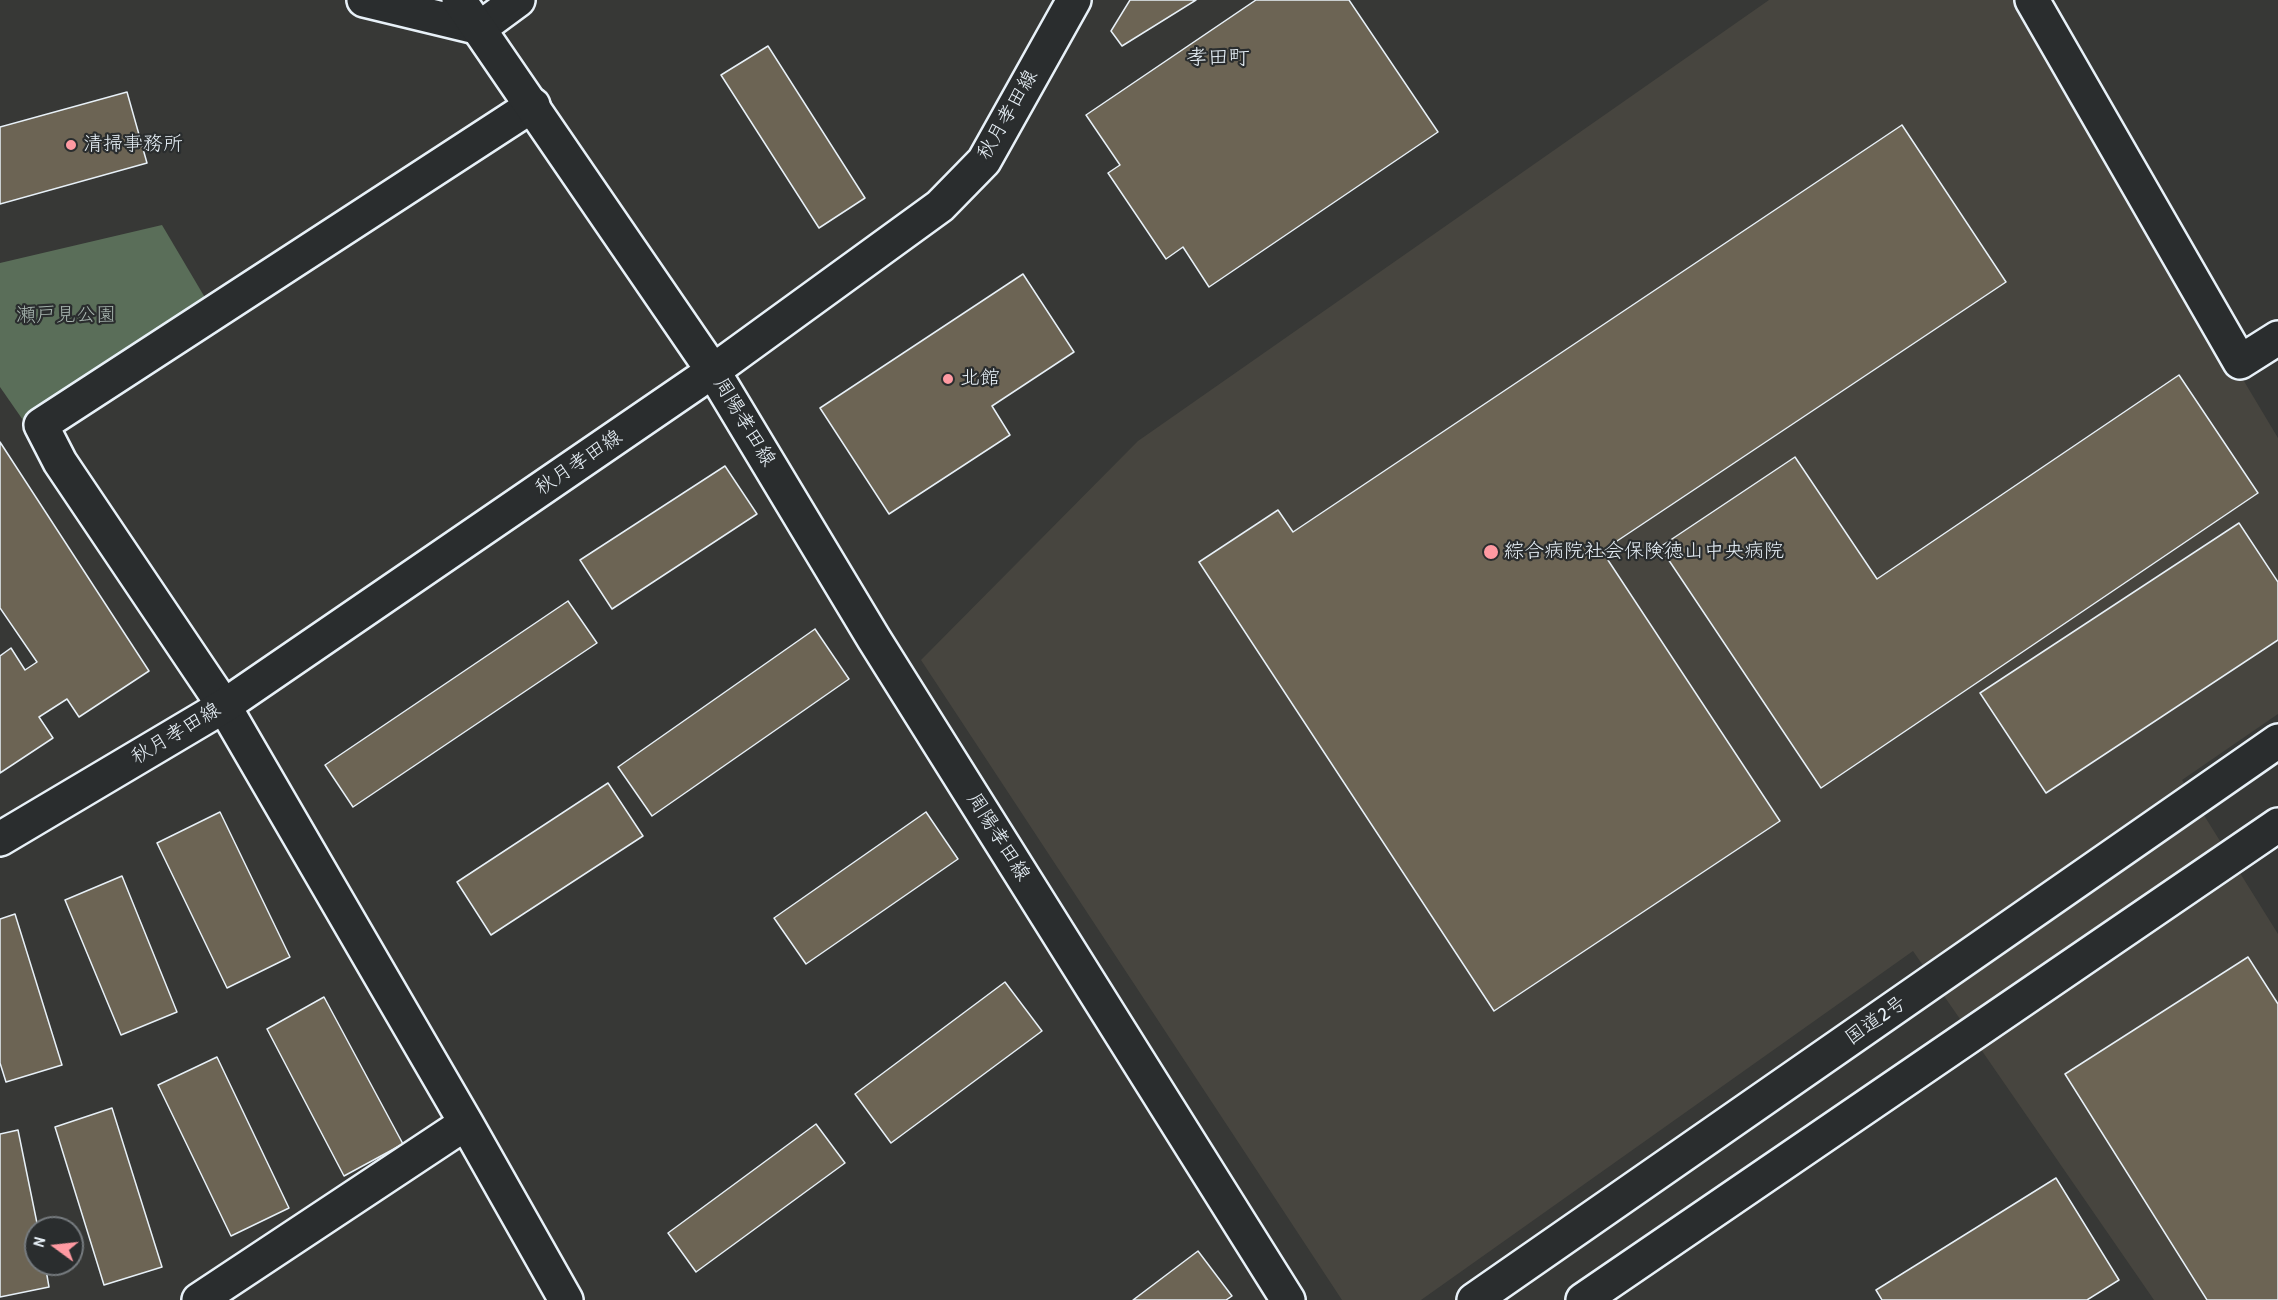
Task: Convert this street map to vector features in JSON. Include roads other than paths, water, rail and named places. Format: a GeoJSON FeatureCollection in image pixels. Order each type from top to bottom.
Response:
{"type":"FeatureCollection","features":[{"type":"Feature","properties":{"kind":"main road"},"geometry":{"type":"LineString","coordinates":[[364,0],[480,28],[518,0]]}},
{"type":"Feature","properties":{"kind":"main road","name":"周陽孝田線"},"geometry":{"type":"LineString","coordinates":[[459,0],[713,371],[874,639],[1288,1300]]}},
{"type":"Feature","properties":{"kind":"main road","name":"秋月孝田線"},"geometry":{"type":"LineString","coordinates":[[0,839],[224,706],[713,371],[940,206],[984,161],[1074,0]]}},
{"type":"Feature","properties":{"kind":"main road"},"geometry":{"type":"LineString","coordinates":[[2032,0],[2240,362],[2278,338]]}},
{"type":"Feature","properties":{"kind":"main road"},"geometry":{"type":"LineString","coordinates":[[533,105],[41,425],[60,462],[224,706],[466,1122],[566,1300]]}},
{"type":"Feature","properties":{"kind":"main road","name":"国道2号"},"geometry":{"type":"LineString","coordinates":[[1474,1300],[2278,741]]}},
{"type":"Feature","properties":{"kind":"main road"},"geometry":{"type":"LineString","coordinates":[[1582,1300],[2278,825]]}},
{"type":"Feature","properties":{"kind":"main road"},"geometry":{"type":"LineString","coordinates":[[199,1300],[466,1122]]}},
{"type":"Feature","properties":{"kind":"place","name":"清掃事務所"},"geometry":{"type":"Point","coordinates":[71,145]}},
{"type":"Feature","properties":{"kind":"place","name":"北館"},"geometry":{"type":"Point","coordinates":[948,379]}},
{"type":"Feature","properties":{"kind":"place","name":"綜合病院社会保険徳山中央病院"},"geometry":{"type":"Point","coordinates":[1491,552]}},
{"type":"Feature","properties":{"kind":"district","name":"孝田町"},"geometry":{"type":"Point","coordinates":[1218,58]}},
{"type":"Feature","properties":{"kind":"park label","name":"瀬戸見公園"},"geometry":{"type":"Point","coordinates":[66,316]}}]}
